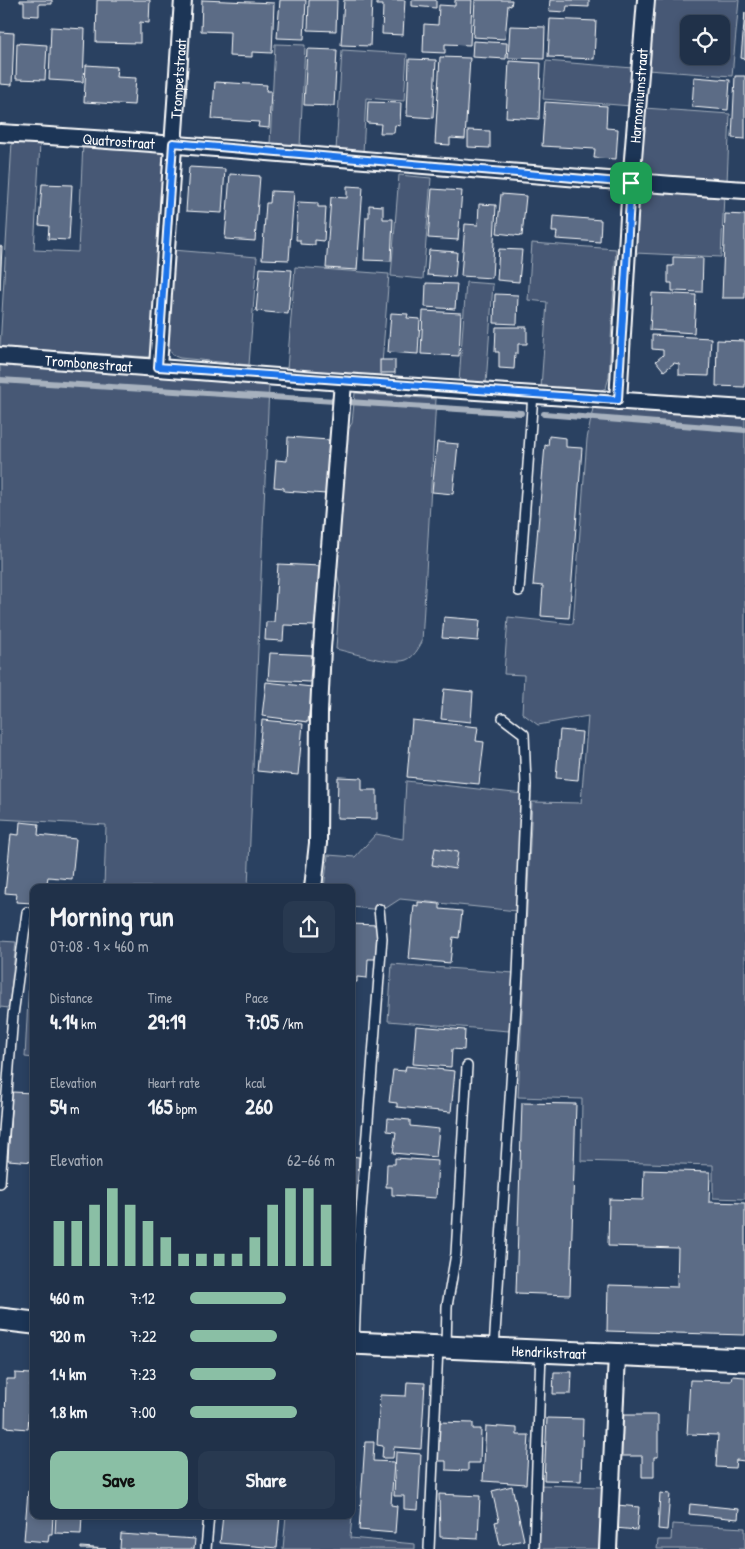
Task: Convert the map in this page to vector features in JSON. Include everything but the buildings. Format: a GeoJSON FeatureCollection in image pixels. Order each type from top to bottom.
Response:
{"type":"FeatureCollection","features":[{"type":"Feature","properties":{"kind":"street","name":"Trompetstraat"},"geometry":{"type":"LineString","coordinates":[[158,367],[183,0]]}},
{"type":"Feature","properties":{"kind":"street","name":"Harmoniumstraat"},"geometry":{"type":"LineString","coordinates":[[618,400],[631,183],[646,0]]}},
{"type":"Feature","properties":{"kind":"street","name":"Quatrostraat"},"geometry":{"type":"LineString","coordinates":[[0,133],[173,143],[631,183],[745,190]]}},
{"type":"Feature","properties":{"kind":"street","name":"Trombonestraat"},"geometry":{"type":"LineString","coordinates":[[0,356],[343,382],[745,409]]}},
{"type":"Feature","properties":{"kind":"street"},"geometry":{"type":"LineString","coordinates":[[313,884],[318,843],[318,722],[322,648],[343,382]]}},
{"type":"Feature","properties":{"kind":"street"},"geometry":{"type":"LineString","coordinates":[[0,1319],[30,1323]]}},
{"type":"Feature","properties":{"kind":"street","name":"Hendrikstraat"},"geometry":{"type":"LineString","coordinates":[[355,1343],[618,1356],[745,1360]]}},
{"type":"Feature","properties":{"kind":"street"},"geometry":{"type":"LineString","coordinates":[[608,1549],[618,1356]]}},
{"type":"Feature","properties":{"kind":"lane"},"geometry":{"type":"LineString","coordinates":[[519,591],[533,394]]}},
{"type":"Feature","properties":{"kind":"lane"},"geometry":{"type":"LineString","coordinates":[[494,1350],[518,974],[526,785],[524,734],[503,718]]}},
{"type":"Feature","properties":{"kind":"lane"},"geometry":{"type":"LineString","coordinates":[[355,1304],[382,938],[379,909]]}},
{"type":"Feature","properties":{"kind":"lane"},"geometry":{"type":"LineString","coordinates":[[0,1183],[13,1015],[27,912]]}},
{"type":"Feature","properties":{"kind":"lane"},"geometry":{"type":"LineString","coordinates":[[429,1549],[442,1347],[456,1254],[467,1066]]}},
{"type":"Feature","properties":{"kind":"lane"},"geometry":{"type":"LineString","coordinates":[[534,1549],[540,1352]]}},
{"type":"Feature","properties":{"kind":"lane"},"geometry":{"type":"LineString","coordinates":[[206,1549],[208,1519]]}},
{"type":"Feature","properties":{"kind":"shaded area"},"geometry":{"type":"Polygon","coordinates":[[[653,0],[739,0],[732,76],[647,70],[653,0]]]}},
{"type":"Feature","properties":{"kind":"shaded area"},"geometry":{"type":"Polygon","coordinates":[[[275,44],[305,45],[300,147],[270,144],[275,44]]]}},
{"type":"Feature","properties":{"kind":"shaded area"},"geometry":{"type":"Polygon","coordinates":[[[342,50],[407,54],[404,101],[366,98],[363,153],[336,151],[342,50]]]}},
{"type":"Feature","properties":{"kind":"shaded area"},"geometry":{"type":"Polygon","coordinates":[[[546,61],[633,68],[631,106],[543,99],[546,61]]]}},
{"type":"Feature","properties":{"kind":"shaded area"},"geometry":{"type":"Polygon","coordinates":[[[644,108],[730,114],[727,182],[645,175],[640,166],[644,108]]]}},
{"type":"Feature","properties":{"kind":"shaded area"},"geometry":{"type":"Polygon","coordinates":[[[12,142],[40,143],[34,250],[78,252],[83,143],[164,152],[166,160],[152,352],[149,357],[0,347],[12,142]]]}},
{"type":"Feature","properties":{"kind":"shaded area"},"geometry":{"type":"Polygon","coordinates":[[[399,175],[431,178],[423,279],[391,276],[399,175]]]}},
{"type":"Feature","properties":{"kind":"shaded area"},"geometry":{"type":"Polygon","coordinates":[[[652,191],[724,195],[721,257],[635,253],[638,197],[641,193],[652,191]]]}},
{"type":"Feature","properties":{"kind":"shaded area"},"geometry":{"type":"Polygon","coordinates":[[[532,243],[616,249],[609,377],[606,388],[597,392],[541,388],[547,302],[528,300],[532,243]]]}},
{"type":"Feature","properties":{"kind":"shaded area"},"geometry":{"type":"Polygon","coordinates":[[[173,250],[257,257],[249,365],[180,358],[170,352],[167,345],[173,250]]]}},
{"type":"Feature","properties":{"kind":"shaded area"},"geometry":{"type":"Polygon","coordinates":[[[295,267],[389,274],[381,376],[287,369],[295,267]]]}},
{"type":"Feature","properties":{"kind":"shaded area"},"geometry":{"type":"Polygon","coordinates":[[[466,282],[493,284],[486,384],[459,382],[466,282]]]}},
{"type":"Feature","properties":{"kind":"shaded area"},"geometry":{"type":"Polygon","coordinates":[[[0,363],[269,386],[248,884],[104,884],[106,825],[0,819],[0,363]]]}},
{"type":"Feature","properties":{"kind":"shaded area"},"geometry":{"type":"Polygon","coordinates":[[[355,393],[436,399],[422,642],[414,655],[406,660],[382,660],[336,649],[340,587],[333,557],[345,435],[352,423],[355,393]]]}},
{"type":"Feature","properties":{"kind":"shaded area"},"geometry":{"type":"Polygon","coordinates":[[[593,408],[745,418],[745,1199],[713,1198],[713,1165],[581,1161],[582,1099],[518,1097],[532,802],[581,803],[588,716],[538,725],[522,713],[524,675],[504,674],[508,617],[573,624],[587,439],[593,408]]]}},
{"type":"Feature","properties":{"kind":"shaded area"},"geometry":{"type":"Polygon","coordinates":[[[406,781],[523,794],[517,911],[400,899],[383,910],[355,907],[355,884],[324,884],[328,855],[355,857],[376,834],[403,839],[406,781]]]}},
{"type":"Feature","properties":{"kind":"shaded area"},"geometry":{"type":"Polygon","coordinates":[[[0,941],[16,942],[9,1008],[0,1007],[0,941]]]}},
{"type":"Feature","properties":{"kind":"shaded area"},"geometry":{"type":"Polygon","coordinates":[[[30,961],[30,1058],[25,1057],[30,961]]]}},
{"type":"Feature","properties":{"kind":"shaded area"},"geometry":{"type":"Polygon","coordinates":[[[392,964],[514,973],[509,1031],[388,1021],[392,964]]]}},
{"type":"Feature","properties":{"kind":"shaded area"},"geometry":{"type":"Polygon","coordinates":[[[540,1485],[603,1487],[600,1549],[538,1549],[540,1485]]]}},
{"type":"Feature","properties":{"kind":"shaded area"},"geometry":{"type":"Polygon","coordinates":[[[286,1519],[352,1519],[350,1538],[415,1544],[415,1549],[283,1549],[286,1519]]]}},
{"type":"Feature","properties":{"kind":"shaded area"},"geometry":{"type":"Polygon","coordinates":[[[672,1524],[745,1528],[745,1549],[657,1549],[658,1540],[671,1540],[672,1524]]]}},
{"type":"Feature","properties":{"kind":"waterway"},"geometry":{"type":"LineString","coordinates":[[0,380],[335,401]]}},
{"type":"Feature","properties":{"kind":"waterway"},"geometry":{"type":"LineString","coordinates":[[348,402],[521,413]]}},
{"type":"Feature","properties":{"kind":"waterway"},"geometry":{"type":"LineString","coordinates":[[544,414],[745,430]]}},
{"type":"Feature","properties":{"kind":"route"},"geometry":{"type":"LineString","coordinates":[[173,143],[631,183],[618,400],[343,382],[158,367],[173,143]]}}]}
